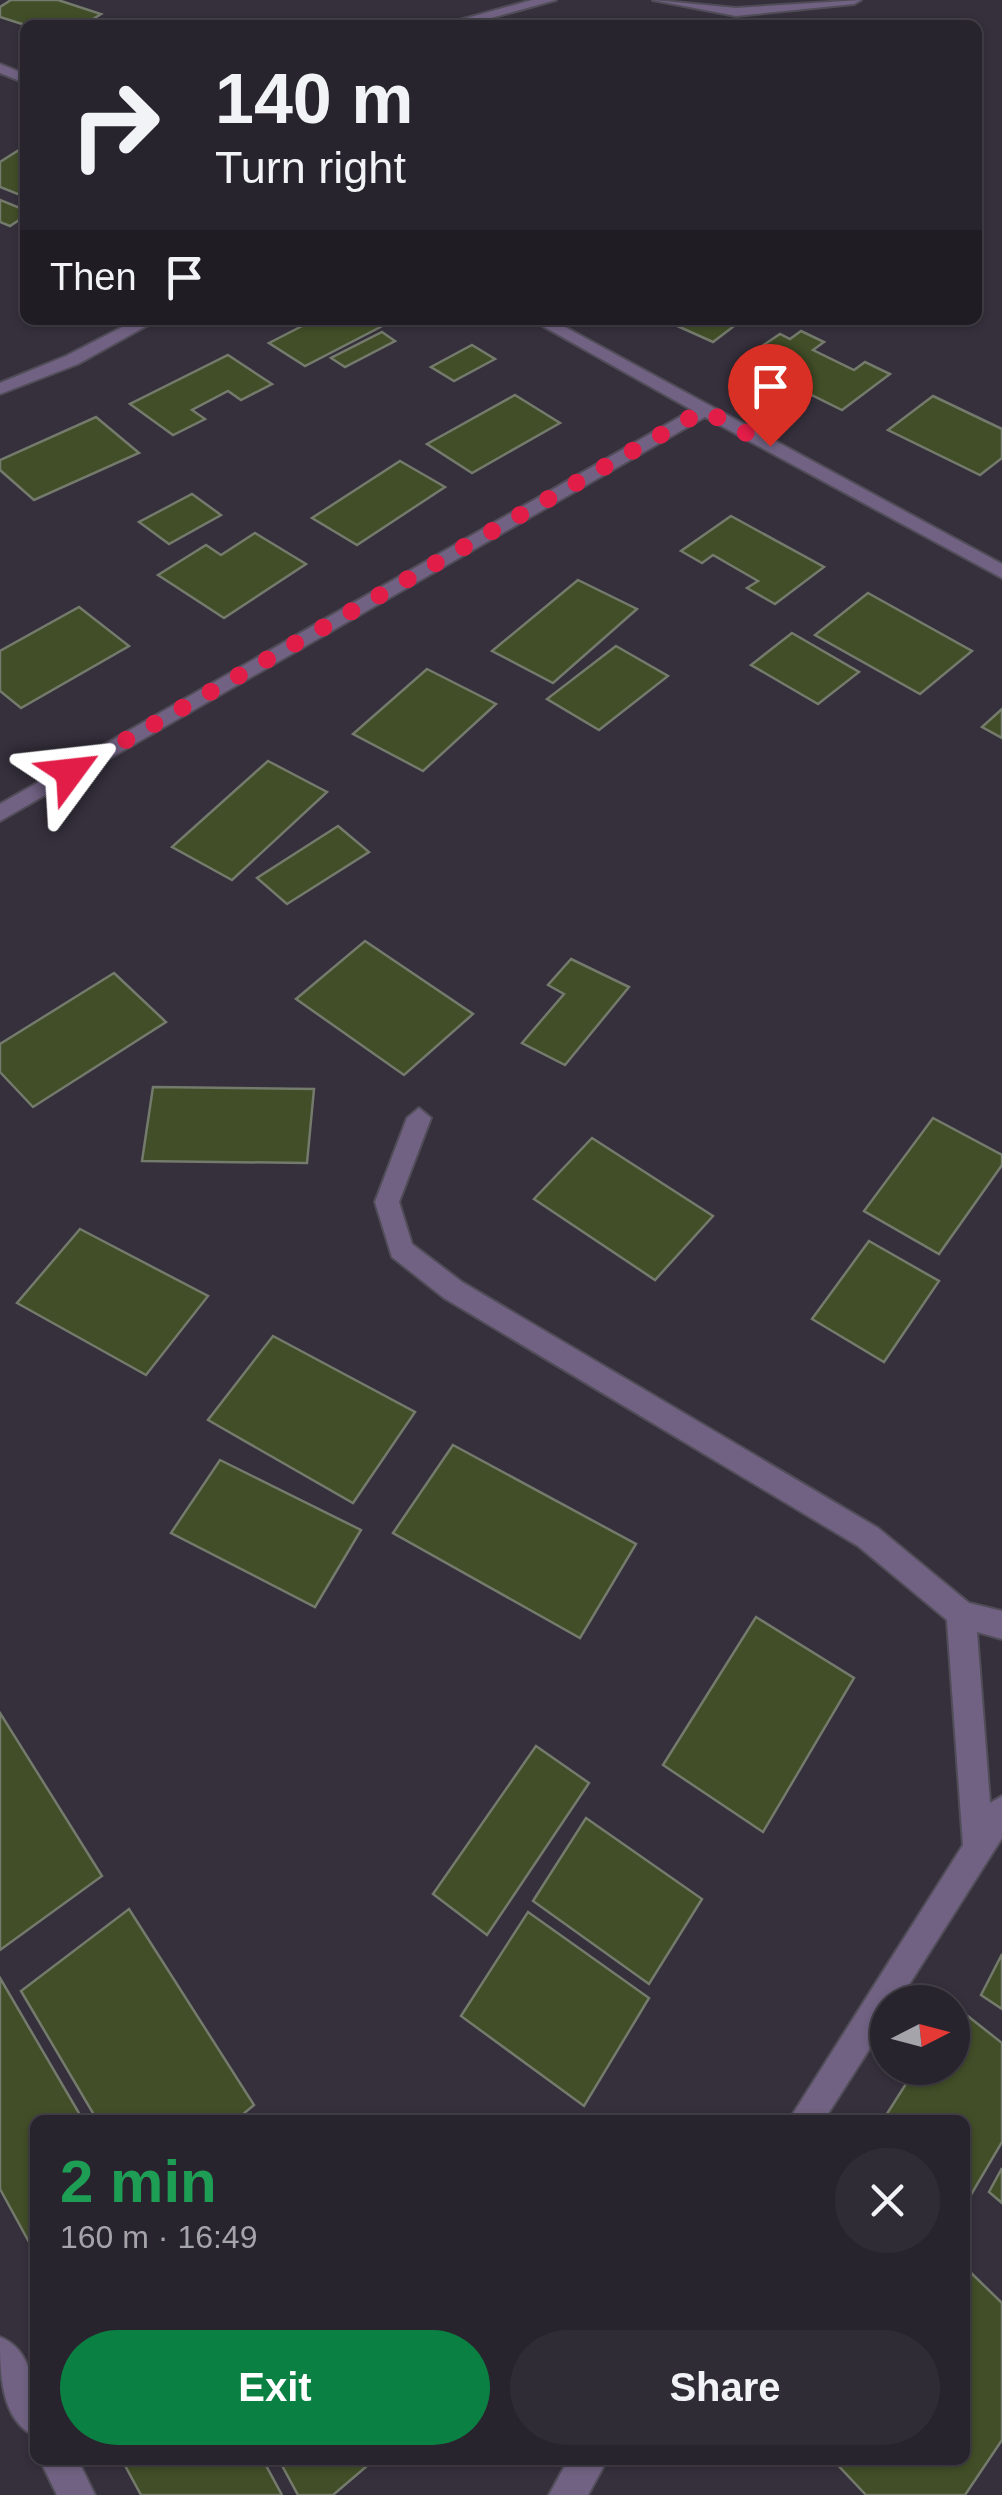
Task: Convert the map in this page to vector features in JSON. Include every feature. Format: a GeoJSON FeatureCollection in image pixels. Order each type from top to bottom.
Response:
{"type":"FeatureCollection","features":[{"type":"Feature","properties":{"kind":"street"},"geometry":{"type":"LineString","coordinates":[[469,20],[549,0]]}},
{"type":"Feature","properties":{"kind":"street"},"geometry":{"type":"LineString","coordinates":[[660,0],[736,12],[854,0]]}},
{"type":"Feature","properties":{"kind":"street"},"geometry":{"type":"LineString","coordinates":[[0,389],[72,360],[140,325]]}},
{"type":"Feature","properties":{"kind":"street"},"geometry":{"type":"LineString","coordinates":[[549,325],[1002,572]]}},
{"type":"Feature","properties":{"kind":"street"},"geometry":{"type":"LineString","coordinates":[[0,814],[704,410]]}},
{"type":"Feature","properties":{"kind":"street"},"geometry":{"type":"LineString","coordinates":[[420,1118],[387,1202],[401,1250],[453,1290],[868,1537],[961,1614],[1002,1625]]}},
{"type":"Feature","properties":{"kind":"street"},"geometry":{"type":"LineString","coordinates":[[961,1614],[978,1848]]}},
{"type":"Feature","properties":{"kind":"street"},"geometry":{"type":"LineString","coordinates":[[808,2115],[1002,1811]]}},
{"type":"Feature","properties":{"kind":"street"},"geometry":{"type":"LineString","coordinates":[[0,2354],[30,2409]]}},
{"type":"Feature","properties":{"kind":"street"},"geometry":{"type":"LineString","coordinates":[[61,2465],[77,2495]]}},
{"type":"Feature","properties":{"kind":"street"},"geometry":{"type":"LineString","coordinates":[[567,2495],[586,2465]]}},
{"type":"Feature","properties":{"kind":"building"},"geometry":{"type":"Polygon","coordinates":[[[11,0],[58,0],[101,14],[91,20],[20,20],[20,23],[0,17],[0,7],[11,0]]]}},
{"type":"Feature","properties":{"kind":"building"},"geometry":{"type":"Polygon","coordinates":[[[20,150],[20,195],[0,187],[0,162],[20,150]]]}},
{"type":"Feature","properties":{"kind":"building"},"geometry":{"type":"Polygon","coordinates":[[[0,200],[20,208],[20,219],[10,226],[0,222],[0,200]]]}},
{"type":"Feature","properties":{"kind":"building"},"geometry":{"type":"Polygon","coordinates":[[[304,325],[384,325],[305,366],[269,343],[304,325]]]}},
{"type":"Feature","properties":{"kind":"building"},"geometry":{"type":"Polygon","coordinates":[[[675,325],[735,325],[713,342],[675,325]]]}},
{"type":"Feature","properties":{"kind":"building"},"geometry":{"type":"Polygon","coordinates":[[[801,331],[824,342],[813,350],[854,370],[865,362],[890,374],[842,410],[741,360],[780,334],[790,339],[801,331]]]}},
{"type":"Feature","properties":{"kind":"building"},"geometry":{"type":"Polygon","coordinates":[[[382,332],[395,341],[345,367],[331,358],[382,332]]]}},
{"type":"Feature","properties":{"kind":"building"},"geometry":{"type":"Polygon","coordinates":[[[472,345],[495,359],[454,381],[431,367],[472,345]]]}},
{"type":"Feature","properties":{"kind":"building"},"geometry":{"type":"Polygon","coordinates":[[[228,355],[272,384],[241,400],[228,391],[192,410],[205,419],[173,435],[130,404],[228,355]]]}},
{"type":"Feature","properties":{"kind":"building"},"geometry":{"type":"Polygon","coordinates":[[[515,395],[560,423],[472,473],[427,444],[515,395]]]}},
{"type":"Feature","properties":{"kind":"building"},"geometry":{"type":"Polygon","coordinates":[[[933,396],[1002,429],[1002,458],[980,475],[888,430],[933,396]]]}},
{"type":"Feature","properties":{"kind":"building"},"geometry":{"type":"Polygon","coordinates":[[[96,417],[139,453],[34,500],[0,470],[0,460],[96,417]]]}},
{"type":"Feature","properties":{"kind":"building"},"geometry":{"type":"Polygon","coordinates":[[[400,461],[445,487],[357,545],[312,518],[400,461]]]}},
{"type":"Feature","properties":{"kind":"building"},"geometry":{"type":"Polygon","coordinates":[[[192,494],[221,515],[169,544],[139,522],[192,494]]]}},
{"type":"Feature","properties":{"kind":"building"},"geometry":{"type":"Polygon","coordinates":[[[731,516],[824,567],[775,604],[747,588],[758,581],[713,555],[702,563],[681,551],[731,516]]]}},
{"type":"Feature","properties":{"kind":"building"},"geometry":{"type":"Polygon","coordinates":[[[255,533],[306,564],[224,618],[158,575],[206,545],[221,555],[255,533]]]}},
{"type":"Feature","properties":{"kind":"building"},"geometry":{"type":"Polygon","coordinates":[[[578,580],[637,609],[553,683],[492,651],[578,580]]]}},
{"type":"Feature","properties":{"kind":"building"},"geometry":{"type":"Polygon","coordinates":[[[868,593],[972,651],[920,694],[815,635],[868,593]]]}},
{"type":"Feature","properties":{"kind":"building"},"geometry":{"type":"Polygon","coordinates":[[[79,607],[129,646],[21,708],[0,691],[0,651],[79,607]]]}},
{"type":"Feature","properties":{"kind":"building"},"geometry":{"type":"Polygon","coordinates":[[[792,633],[859,672],[818,704],[751,665],[792,633]]]}},
{"type":"Feature","properties":{"kind":"building"},"geometry":{"type":"Polygon","coordinates":[[[616,646],[668,676],[599,730],[547,699],[616,646]]]}},
{"type":"Feature","properties":{"kind":"building"},"geometry":{"type":"Polygon","coordinates":[[[427,669],[496,704],[423,771],[353,734],[427,669]]]}},
{"type":"Feature","properties":{"kind":"building"},"geometry":{"type":"Polygon","coordinates":[[[1002,709],[1002,738],[982,727],[1002,709]]]}},
{"type":"Feature","properties":{"kind":"building"},"geometry":{"type":"Polygon","coordinates":[[[268,761],[327,792],[232,880],[172,847],[268,761]]]}},
{"type":"Feature","properties":{"kind":"building"},"geometry":{"type":"Polygon","coordinates":[[[338,826],[369,852],[287,904],[257,878],[338,826]]]}},
{"type":"Feature","properties":{"kind":"building"},"geometry":{"type":"Polygon","coordinates":[[[365,941],[473,1014],[404,1075],[296,999],[365,941]]]}},
{"type":"Feature","properties":{"kind":"building"},"geometry":{"type":"Polygon","coordinates":[[[571,959],[629,987],[565,1065],[522,1043],[564,994],[548,985],[571,959]]]}},
{"type":"Feature","properties":{"kind":"building"},"geometry":{"type":"Polygon","coordinates":[[[114,973],[166,1022],[33,1107],[0,1072],[0,1044],[114,973]]]}},
{"type":"Feature","properties":{"kind":"building"},"geometry":{"type":"Polygon","coordinates":[[[153,1087],[314,1089],[307,1163],[142,1161],[153,1087]]]}},
{"type":"Feature","properties":{"kind":"building"},"geometry":{"type":"Polygon","coordinates":[[[933,1118],[1002,1155],[1002,1165],[939,1254],[864,1211],[933,1118]]]}},
{"type":"Feature","properties":{"kind":"building"},"geometry":{"type":"Polygon","coordinates":[[[592,1138],[713,1216],[655,1280],[534,1199],[592,1138]]]}},
{"type":"Feature","properties":{"kind":"building"},"geometry":{"type":"Polygon","coordinates":[[[80,1229],[208,1296],[146,1375],[17,1303],[80,1229]]]}},
{"type":"Feature","properties":{"kind":"building"},"geometry":{"type":"Polygon","coordinates":[[[869,1241],[939,1281],[884,1362],[812,1319],[869,1241]]]}},
{"type":"Feature","properties":{"kind":"building"},"geometry":{"type":"Polygon","coordinates":[[[273,1336],[415,1412],[353,1503],[208,1420],[273,1336]]]}},
{"type":"Feature","properties":{"kind":"building"},"geometry":{"type":"Polygon","coordinates":[[[453,1445],[636,1544],[580,1638],[393,1533],[453,1445]]]}},
{"type":"Feature","properties":{"kind":"building"},"geometry":{"type":"Polygon","coordinates":[[[220,1460],[361,1530],[315,1607],[171,1533],[220,1460]]]}},
{"type":"Feature","properties":{"kind":"building"},"geometry":{"type":"Polygon","coordinates":[[[756,1617],[854,1678],[763,1832],[663,1765],[756,1617]]]}},
{"type":"Feature","properties":{"kind":"building"},"geometry":{"type":"Polygon","coordinates":[[[0,1713],[102,1876],[0,1950],[0,1713]]]}},
{"type":"Feature","properties":{"kind":"building"},"geometry":{"type":"Polygon","coordinates":[[[536,1746],[589,1783],[487,1935],[433,1894],[536,1746]]]}},
{"type":"Feature","properties":{"kind":"building"},"geometry":{"type":"Polygon","coordinates":[[[586,1818],[702,1899],[649,1984],[533,1901],[586,1818]]]}},
{"type":"Feature","properties":{"kind":"building"},"geometry":{"type":"Polygon","coordinates":[[[129,1909],[254,2105],[242,2115],[94,2115],[21,1991],[129,1909]]]}},
{"type":"Feature","properties":{"kind":"building"},"geometry":{"type":"Polygon","coordinates":[[[528,1912],[649,1998],[584,2106],[461,2016],[528,1912]]]}},
{"type":"Feature","properties":{"kind":"building"},"geometry":{"type":"Polygon","coordinates":[[[1002,1954],[1002,2009],[981,1995],[1002,1954]]]}},
{"type":"Feature","properties":{"kind":"building"},"geometry":{"type":"Polygon","coordinates":[[[0,1978],[80,2115],[30,2115],[30,2244],[0,2189],[0,1978]]]}},
{"type":"Feature","properties":{"kind":"building"},"geometry":{"type":"Polygon","coordinates":[[[970,2018],[1002,2043],[1002,2142],[970,2196],[970,2115],[886,2115],[905,2085],[970,2085],[970,2018]]]}},
{"type":"Feature","properties":{"kind":"building"},"geometry":{"type":"Polygon","coordinates":[[[1002,2168],[1002,2203],[989,2192],[1002,2168]]]}},
{"type":"Feature","properties":{"kind":"building"},"geometry":{"type":"Polygon","coordinates":[[[970,2272],[1002,2303],[1002,2440],[965,2495],[866,2495],[838,2465],[970,2465],[970,2272]]]}},
{"type":"Feature","properties":{"kind":"building"},"geometry":{"type":"Polygon","coordinates":[[[125,2465],[266,2465],[282,2495],[141,2495],[125,2465]]]}},
{"type":"Feature","properties":{"kind":"building"},"geometry":{"type":"Polygon","coordinates":[[[282,2465],[368,2465],[333,2495],[298,2495],[282,2465]]]}},
{"type":"Feature","properties":{"kind":"route"},"geometry":{"type":"LineString","coordinates":[[70,772],[704,410],[770,446]]}}]}
